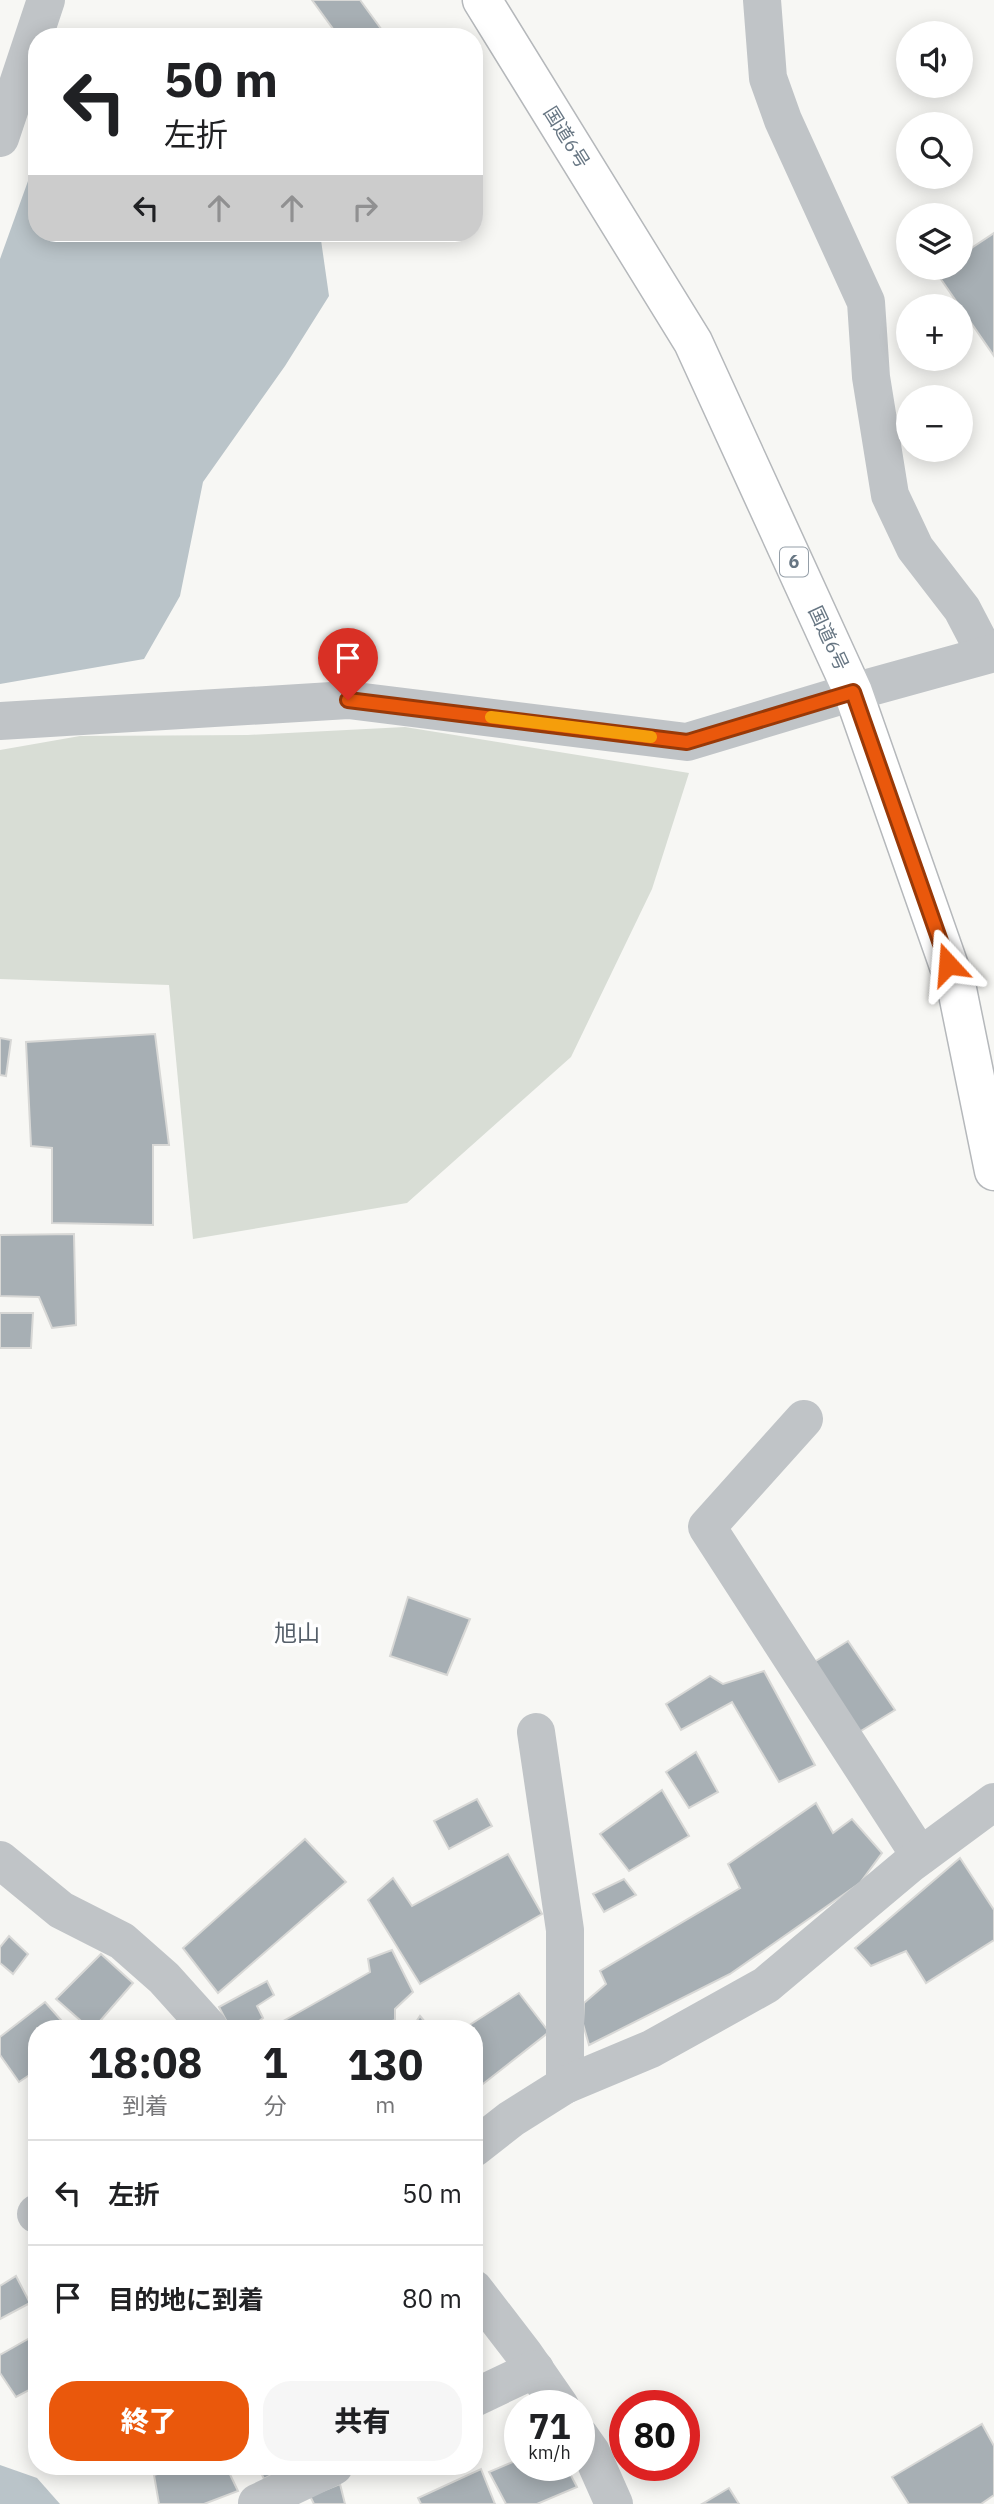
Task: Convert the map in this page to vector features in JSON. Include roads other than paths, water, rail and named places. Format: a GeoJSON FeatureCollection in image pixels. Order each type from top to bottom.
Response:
{"type":"FeatureCollection","features":[{"type":"Feature","properties":{"kind":"highway","name":"国道6号"},"geometry":{"type":"LineString","coordinates":[[482,0],[693,342],[853,692],[957,989],[994,1171]]}},
{"type":"Feature","properties":{"kind":"street"},"geometry":{"type":"LineString","coordinates":[[37,28],[46,0]]}},
{"type":"Feature","properties":{"kind":"street"},"geometry":{"type":"LineString","coordinates":[[0,720],[348,700],[687,742],[990,653],[962,609],[915,548],[890,495],[871,377],[866,302],[783,120],[768,78],[762,0]]}},
{"type":"Feature","properties":{"kind":"street"},"geometry":{"type":"LineString","coordinates":[[0,138],[28,54]]}},
{"type":"Feature","properties":{"kind":"street"},"geometry":{"type":"LineString","coordinates":[[804,1419],[707,1527],[920,1856]]}},
{"type":"Feature","properties":{"kind":"street"},"geometry":{"type":"LineString","coordinates":[[536,1732],[565,1930],[565,2085]]}},
{"type":"Feature","properties":{"kind":"street"},"geometry":{"type":"LineString","coordinates":[[483,2141],[511,2119],[565,2085],[650,2049],[766,1985],[920,1856],[994,1802]]}},
{"type":"Feature","properties":{"kind":"street"},"geometry":{"type":"LineString","coordinates":[[0,1860],[61,1910],[122,1941],[164,1978],[202,2020]]}},
{"type":"Feature","properties":{"kind":"street"},"geometry":{"type":"LineString","coordinates":[[483,2301],[549,2390]]}},
{"type":"Feature","properties":{"kind":"street"},"geometry":{"type":"LineString","coordinates":[[483,2394],[535,2369]]}},
{"type":"Feature","properties":{"kind":"street"},"geometry":{"type":"LineString","coordinates":[[595,2461],[614,2504]]}},
{"type":"Feature","properties":{"kind":"street"},"geometry":{"type":"LineString","coordinates":[[257,2503],[315,2475]]}},
{"type":"Feature","properties":{"kind":"district","name":"旭山"},"geometry":{"type":"Point","coordinates":[297,1633]}}]}
